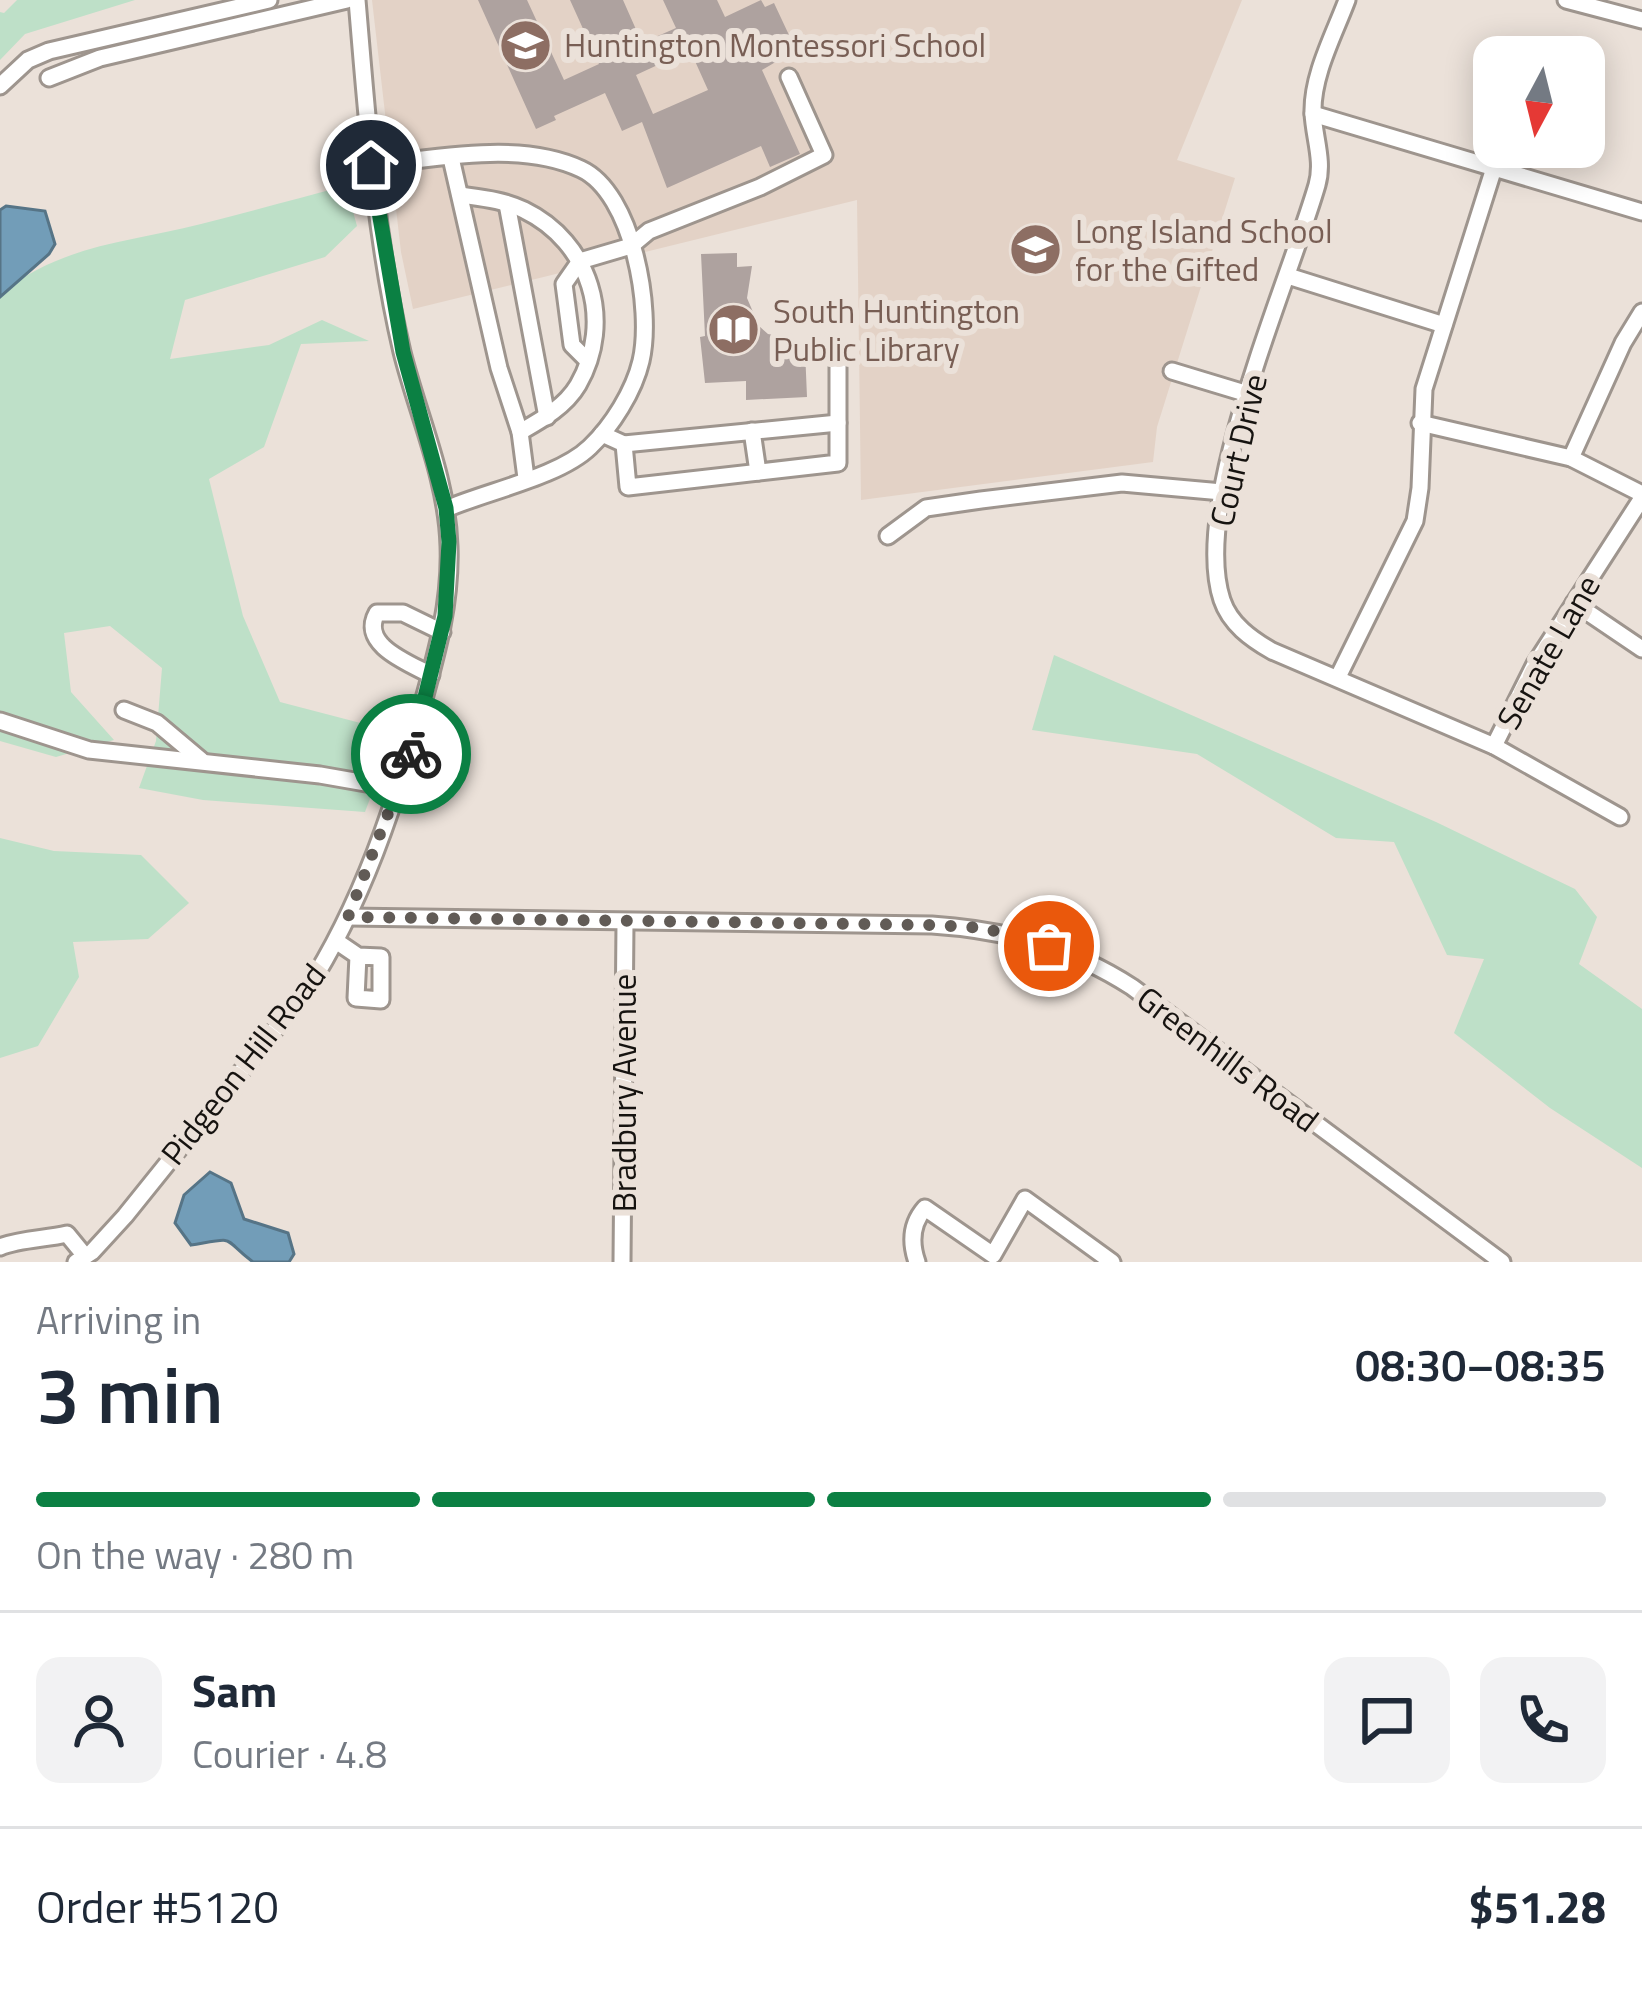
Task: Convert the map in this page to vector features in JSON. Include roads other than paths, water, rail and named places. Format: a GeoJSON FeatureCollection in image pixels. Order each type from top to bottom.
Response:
{"type":"FeatureCollection","features":[{"type":"Feature","properties":{"kind":"street"},"geometry":{"type":"LineString","coordinates":[[0,86],[28,60],[49,51],[269,0]]}},
{"type":"Feature","properties":{"kind":"street"},"geometry":{"type":"LineString","coordinates":[[49,78],[100,58],[346,0]]}},
{"type":"Feature","properties":{"kind":"street","name":"Pidgeon Hill Road"},"geometry":{"type":"LineString","coordinates":[[81,1259],[125,1216],[306,991],[336,941],[400,789],[442,632],[449,585],[446,508],[403,352],[371,165],[357,0]]}},
{"type":"Feature","properties":{"kind":"street","name":"Court Drive"},"geometry":{"type":"LineString","coordinates":[[1347,0],[1316,85],[1313,113],[1319,178],[1248,394],[1222,493],[1216,572],[1223,602],[1253,640],[1494,746],[1620,817]]}},
{"type":"Feature","properties":{"kind":"street"},"geometry":{"type":"LineString","coordinates":[[1566,0],[1642,20]]}},
{"type":"Feature","properties":{"kind":"street"},"geometry":{"type":"LineString","coordinates":[[587,360],[572,345],[564,284],[580,261],[632,246],[649,231],[760,187],[824,154],[789,77]]}},
{"type":"Feature","properties":{"kind":"street"},"geometry":{"type":"LineString","coordinates":[[1313,113],[1473,162]]}},
{"type":"Feature","properties":{"kind":"street"},"geometry":{"type":"LineString","coordinates":[[371,165],[517,154],[553,159],[586,170],[615,199],[632,246],[644,326],[640,363],[602,434],[586,451],[446,508]]}},
{"type":"Feature","properties":{"kind":"street"},"geometry":{"type":"LineString","coordinates":[[451,158],[499,368],[520,432],[526,478]]}},
{"type":"Feature","properties":{"kind":"street"},"geometry":{"type":"LineString","coordinates":[[1339,677],[1414,521],[1424,388],[1494,168],[1642,212]]}},
{"type":"Feature","properties":{"kind":"street"},"geometry":{"type":"LineString","coordinates":[[460,195],[523,209],[551,227],[590,277],[595,320],[579,384],[547,417],[520,432]]}},
{"type":"Feature","properties":{"kind":"street"},"geometry":{"type":"LineString","coordinates":[[507,204],[547,417]]}},
{"type":"Feature","properties":{"kind":"street"},"geometry":{"type":"LineString","coordinates":[[1288,276],[1444,326]]}},
{"type":"Feature","properties":{"kind":"street"},"geometry":{"type":"LineString","coordinates":[[1571,458],[1642,312]]}},
{"type":"Feature","properties":{"kind":"street"},"geometry":{"type":"LineString","coordinates":[[624,444],[628,488],[838,463],[838,358]]}},
{"type":"Feature","properties":{"kind":"street"},"geometry":{"type":"LineString","coordinates":[[1172,370],[1248,394]]}},
{"type":"Feature","properties":{"kind":"street"},"geometry":{"type":"LineString","coordinates":[[602,434],[624,444],[838,422]]}},
{"type":"Feature","properties":{"kind":"street"},"geometry":{"type":"LineString","coordinates":[[1420,423],[1571,458],[1642,496]]}},
{"type":"Feature","properties":{"kind":"street"},"geometry":{"type":"LineString","coordinates":[[752,431],[758,472]]}},
{"type":"Feature","properties":{"kind":"street"},"geometry":{"type":"LineString","coordinates":[[888,536],[926,508],[981,500],[1122,483],[1222,493]]}},
{"type":"Feature","properties":{"kind":"street","name":"Senate Lane"},"geometry":{"type":"LineString","coordinates":[[1494,746],[1534,664],[1642,496]]}},
{"type":"Feature","properties":{"kind":"street"},"geometry":{"type":"LineString","coordinates":[[1574,604],[1642,649]]}},
{"type":"Feature","properties":{"kind":"street"},"geometry":{"type":"LineString","coordinates":[[431,675],[387,650],[373,635],[371,623],[376,613],[403,613],[442,632]]}},
{"type":"Feature","properties":{"kind":"street"},"geometry":{"type":"LineString","coordinates":[[124,710],[157,723],[204,762]]}},
{"type":"Feature","properties":{"kind":"street"},"geometry":{"type":"LineString","coordinates":[[0,721],[88,750],[400,789]]}},
{"type":"Feature","properties":{"kind":"street","name":"Greenhills Road"},"geometry":{"type":"LineString","coordinates":[[348,917],[984,928],[1023,937],[1094,962],[1502,1262]]}},
{"type":"Feature","properties":{"kind":"street","name":"Bradbury Avenue"},"geometry":{"type":"LineString","coordinates":[[622,1262],[625,923]]}},
{"type":"Feature","properties":{"kind":"street"},"geometry":{"type":"LineString","coordinates":[[336,941],[358,956]]}},
{"type":"Feature","properties":{"kind":"street"},"geometry":{"type":"LineString","coordinates":[[916,1262],[911,1244],[918,1217],[926,1208],[993,1255],[1025,1199],[1112,1262]]}},
{"type":"Feature","properties":{"kind":"street"},"geometry":{"type":"LineString","coordinates":[[0,1247],[68,1234],[81,1259]]}},
{"type":"Feature","properties":{"kind":"street"},"geometry":{"type":"LineString","coordinates":[[979,1262],[993,1262]]}},
{"type":"Feature","properties":{"kind":"water"},"geometry":{"type":"Polygon","coordinates":[[[6,206],[45,211],[55,244],[0,297],[0,210],[6,206]]]}},
{"type":"Feature","properties":{"kind":"water"},"geometry":{"type":"Polygon","coordinates":[[[210,1172],[231,1183],[244,1219],[288,1233],[294,1254],[289,1262],[253,1262],[223,1240],[191,1245],[175,1223],[184,1195],[210,1172]]]}},
{"type":"Feature","properties":{"kind":"place","name":"Huntington Montessori School"},"geometry":{"type":"Point","coordinates":[525,45]}},
{"type":"Feature","properties":{"kind":"place","name":"Long Island School for the Gifted"},"geometry":{"type":"Point","coordinates":[1036,250]}},
{"type":"Feature","properties":{"kind":"place","name":"South Huntington Public Library"},"geometry":{"type":"Point","coordinates":[734,330]}}]}
